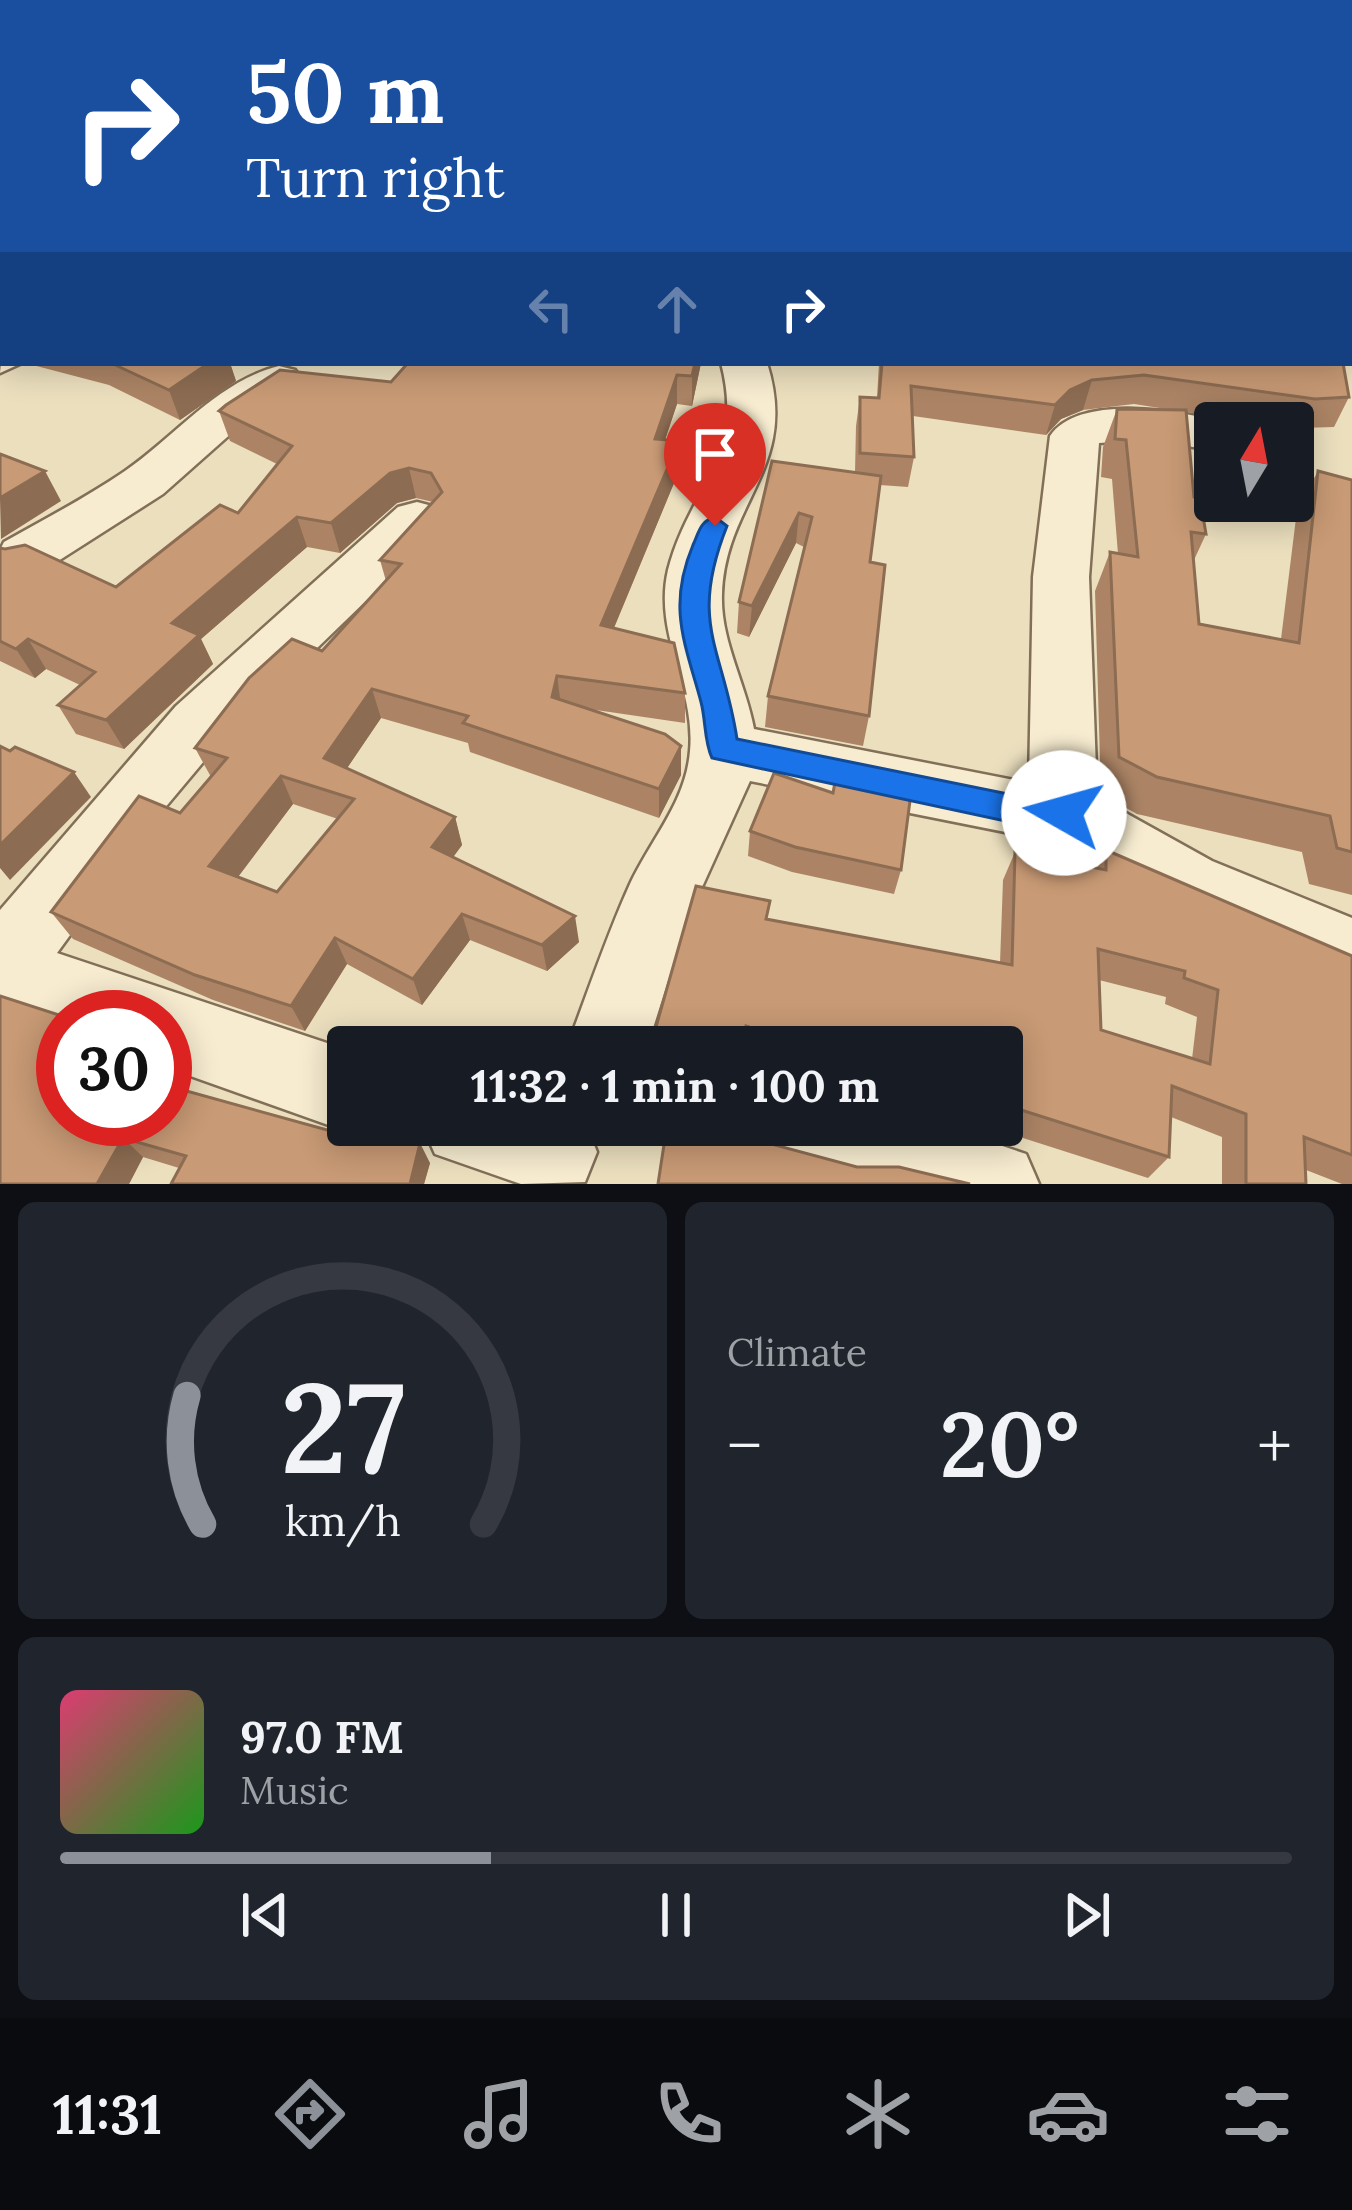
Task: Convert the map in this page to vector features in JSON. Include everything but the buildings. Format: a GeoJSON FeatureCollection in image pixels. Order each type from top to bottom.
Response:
{"type":"FeatureCollection","features":[{"type":"Feature","properties":{"kind":"street"},"geometry":{"type":"LineString","coordinates":[[614,1026],[658,904],[711,801],[723,749],[717,704],[697,651],[693,605],[696,570],[733,482],[755,406],[745,366]]}},
{"type":"Feature","properties":{"kind":"street"},"geometry":{"type":"LineString","coordinates":[[24,556],[145,482],[217,420],[281,376]]}},
{"type":"Feature","properties":{"kind":"street"},"geometry":{"type":"LineString","coordinates":[[1064,813],[1057,746],[1059,560],[1076,436],[1087,426],[1112,425],[1194,433]]}},
{"type":"Feature","properties":{"kind":"street"},"geometry":{"type":"LineString","coordinates":[[59,990],[0,969],[124,808],[198,724],[417,520]]}},
{"type":"Feature","properties":{"kind":"street"},"geometry":{"type":"LineString","coordinates":[[723,749],[1038,814],[1064,813],[1187,884],[1352,954]]}},
{"type":"Feature","properties":{"kind":"street"},"geometry":{"type":"LineString","coordinates":[[192,1037],[327,1084]]}},
{"type":"Feature","properties":{"kind":"street"},"geometry":{"type":"LineString","coordinates":[[865,1146],[996,1184]]}},
{"type":"Feature","properties":{"kind":"route"},"geometry":{"type":"LineString","coordinates":[[715,526],[696,570],[693,605],[697,651],[717,704],[723,749],[1038,814],[1064,813]]}}]}
